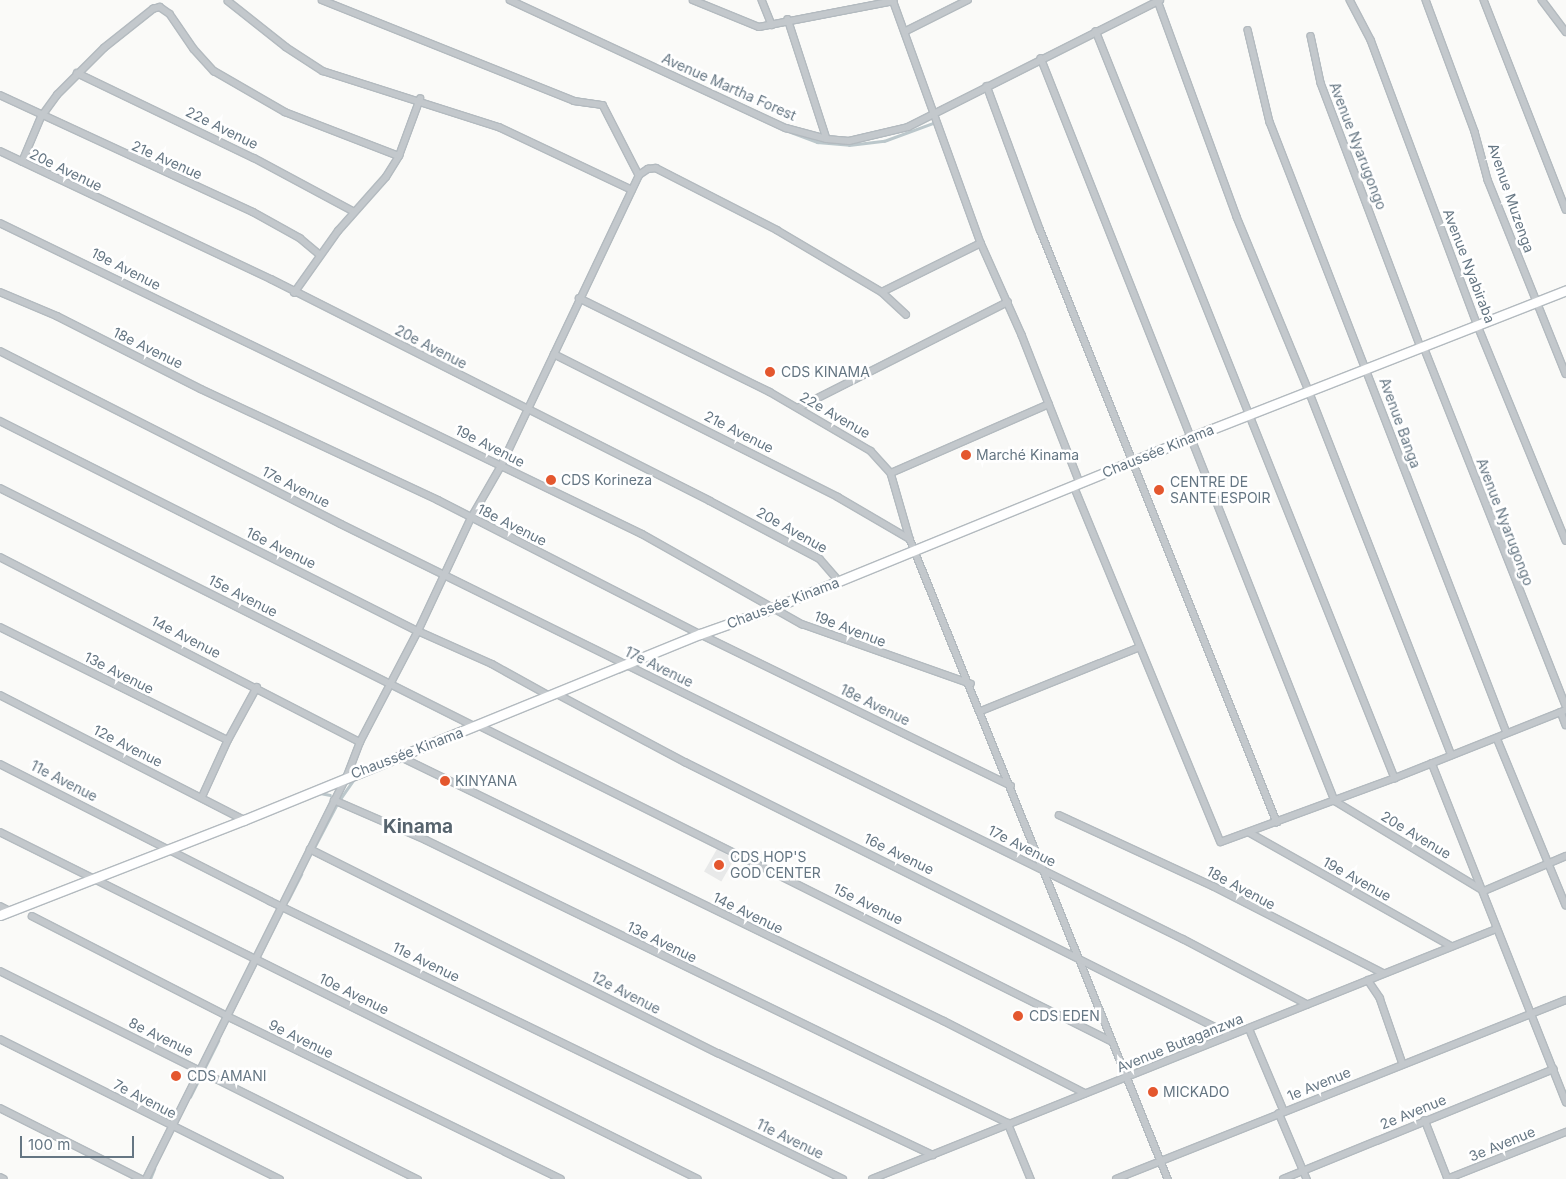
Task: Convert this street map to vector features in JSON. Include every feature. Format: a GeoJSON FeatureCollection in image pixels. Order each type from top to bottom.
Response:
{"type":"FeatureCollection","features":[{"type":"Feature","properties":{"kind":"street"},"geometry":{"type":"LineString","coordinates":[[322,0],[566,98],[603,105],[639,175]]}},
{"type":"Feature","properties":{"kind":"street","name":"Avenue Martha Forest"},"geometry":{"type":"LineString","coordinates":[[510,0],[786,128],[827,139],[874,137],[933,114],[1040,58],[1160,0]]}},
{"type":"Feature","properties":{"kind":"street"},"geometry":{"type":"LineString","coordinates":[[692,0],[749,26],[772,25],[788,19],[894,0],[933,114],[981,243],[1008,302],[1049,404],[1138,648],[1217,838],[1221,842],[1250,833],[1395,778],[1563,711],[1566,725]]}},
{"type":"Feature","properties":{"kind":"street"},"geometry":{"type":"LineString","coordinates":[[762,0],[772,25]]}},
{"type":"Feature","properties":{"kind":"street"},"geometry":{"type":"LineString","coordinates":[[906,31],[968,0]]}},
{"type":"Feature","properties":{"kind":"street"},"geometry":{"type":"LineString","coordinates":[[1160,0],[1237,217],[1310,391],[1452,755]]}},
{"type":"Feature","properties":{"kind":"street","name":"Avenue Nyabiraba"},"geometry":{"type":"LineString","coordinates":[[1350,0],[1371,40],[1478,326],[1566,540]]}},
{"type":"Feature","properties":{"kind":"street","name":"Avenue Muzenga"},"geometry":{"type":"LineString","coordinates":[[1426,0],[1475,132],[1488,180],[1566,374]]}},
{"type":"Feature","properties":{"kind":"street"},"geometry":{"type":"LineString","coordinates":[[1484,0],[1566,209]]}},
{"type":"Feature","properties":{"kind":"street"},"geometry":{"type":"LineString","coordinates":[[1542,0],[1566,32]]}},
{"type":"Feature","properties":{"kind":"street"},"geometry":{"type":"LineString","coordinates":[[228,1],[286,47],[323,71],[364,86],[420,99],[499,127],[632,190]]}},
{"type":"Feature","properties":{"kind":"street"},"geometry":{"type":"LineString","coordinates":[[22,162],[41,117],[77,73],[146,14],[160,7],[170,14],[194,49],[214,71],[285,112],[399,156]]}},
{"type":"Feature","properties":{"kind":"street"},"geometry":{"type":"LineString","coordinates":[[788,19],[827,139]]}},
{"type":"Feature","properties":{"kind":"street","name":"Avenue Banga"},"geometry":{"type":"LineString","coordinates":[[1248,30],[1270,122],[1508,733]]}},
{"type":"Feature","properties":{"kind":"street"},"geometry":{"type":"LineString","coordinates":[[1096,31],[1193,267],[1248,415],[1395,778]]}},
{"type":"Feature","properties":{"kind":"street","name":"Avenue Nyarugongo"},"geometry":{"type":"LineString","coordinates":[[1311,36],[1321,83],[1423,347],[1566,705]]}},
{"type":"Feature","properties":{"kind":"street"},"geometry":{"type":"LineString","coordinates":[[1040,58],[1189,438],[1335,800]]}},
{"type":"Feature","properties":{"kind":"street","name":"22e Avenue"},"geometry":{"type":"LineString","coordinates":[[77,73],[254,158],[353,211]]}},
{"type":"Feature","properties":{"kind":"street"},"geometry":{"type":"LineString","coordinates":[[987,86],[1040,229],[1277,822]]}},
{"type":"Feature","properties":{"kind":"street","name":"21e Avenue"},"geometry":{"type":"LineString","coordinates":[[0,95],[41,117],[253,212],[300,238],[320,255]]}},
{"type":"Feature","properties":{"kind":"street"},"geometry":{"type":"LineString","coordinates":[[294,293],[353,211],[386,177],[399,156],[420,99]]}},
{"type":"Feature","properties":{"kind":"street","name":"20e Avenue"},"geometry":{"type":"LineString","coordinates":[[0,151],[294,293],[789,541],[828,565],[839,581]]}},
{"type":"Feature","properties":{"kind":"street"},"geometry":{"type":"LineString","coordinates":[[146,1179],[174,1128],[285,906],[336,801],[360,742],[391,686],[471,518],[500,466],[639,175],[648,169],[656,168],[777,230],[882,292],[906,314]]}},
{"type":"Feature","properties":{"kind":"street","name":"19e Avenue"},"geometry":{"type":"LineString","coordinates":[[0,223],[332,385],[461,444],[500,466],[642,534],[802,624],[971,684]]}},
{"type":"Feature","properties":{"kind":"street"},"geometry":{"type":"LineString","coordinates":[[882,292],[981,243]]}},
{"type":"Feature","properties":{"kind":"street","name":"Chaussée Kinama"},"geometry":{"type":"LineString","coordinates":[[0,915],[244,820],[347,776],[554,695],[700,634],[773,608],[1189,438],[1367,370],[1566,290]]}},
{"type":"Feature","properties":{"kind":"street","name":"18e Avenue"},"geometry":{"type":"LineString","coordinates":[[0,292],[57,316],[471,518],[700,634],[1011,786]]}},
{"type":"Feature","properties":{"kind":"street","name":"22e Avenue"},"geometry":{"type":"LineString","coordinates":[[579,298],[656,334],[798,408],[871,451],[891,473],[910,539],[971,684],[1168,1179]]}},
{"type":"Feature","properties":{"kind":"street"},"geometry":{"type":"LineString","coordinates":[[798,408],[1008,302]]}},
{"type":"Feature","properties":{"kind":"street","name":"17e Avenue"},"geometry":{"type":"LineString","coordinates":[[0,351],[627,665],[1183,938],[1307,1004]]}},
{"type":"Feature","properties":{"kind":"street","name":"21e Avenue"},"geometry":{"type":"LineString","coordinates":[[554,354],[838,497],[910,539]]}},
{"type":"Feature","properties":{"kind":"street"},"geometry":{"type":"LineString","coordinates":[[891,473],[1049,404]]}},
{"type":"Feature","properties":{"kind":"street","name":"16e Avenue"},"geometry":{"type":"LineString","coordinates":[[0,421],[418,631],[492,664],[1231,1035]]}},
{"type":"Feature","properties":{"kind":"street","name":"15e Avenue"},"geometry":{"type":"LineString","coordinates":[[0,488],[391,686],[476,726],[1112,1041]]}},
{"type":"Feature","properties":{"kind":"street","name":"14e Avenue"},"geometry":{"type":"LineString","coordinates":[[0,558],[360,742]]}},
{"type":"Feature","properties":{"kind":"street","name":"13e Avenue"},"geometry":{"type":"LineString","coordinates":[[0,627],[228,740]]}},
{"type":"Feature","properties":{"kind":"street"},"geometry":{"type":"LineString","coordinates":[[981,711],[1138,648]]}},
{"type":"Feature","properties":{"kind":"street"},"geometry":{"type":"LineString","coordinates":[[202,797],[228,740],[257,688]]}},
{"type":"Feature","properties":{"kind":"street","name":"12e Avenue"},"geometry":{"type":"LineString","coordinates":[[0,695],[244,820]]}},
{"type":"Feature","properties":{"kind":"street"},"geometry":{"type":"LineString","coordinates":[[1498,738],[1566,905]]}},
{"type":"Feature","properties":{"kind":"street","name":"14e Avenue"},"geometry":{"type":"LineString","coordinates":[[399,756],[935,1017],[1085,1093]]}},
{"type":"Feature","properties":{"kind":"street"},"geometry":{"type":"LineString","coordinates":[[1432,763],[1484,891],[1496,929],[1566,1102]]}},
{"type":"Feature","properties":{"kind":"street","name":"11e Avenue"},"geometry":{"type":"LineString","coordinates":[[0,764],[285,906],[843,1179]]}},
{"type":"Feature","properties":{"kind":"street","name":"20e Avenue"},"geometry":{"type":"LineString","coordinates":[[1335,800],[1484,891]]}},
{"type":"Feature","properties":{"kind":"street","name":"13e Avenue"},"geometry":{"type":"LineString","coordinates":[[336,801],[426,840],[1008,1123]]}},
{"type":"Feature","properties":{"kind":"street","name":"18e Avenue"},"geometry":{"type":"LineString","coordinates":[[1059,815],[1213,886],[1383,973]]}},
{"type":"Feature","properties":{"kind":"street","name":"10e Avenue"},"geometry":{"type":"LineString","coordinates":[[0,832],[698,1179]]}},
{"type":"Feature","properties":{"kind":"street","name":"19e Avenue"},"geometry":{"type":"LineString","coordinates":[[1250,833],[1451,946]]}},
{"type":"Feature","properties":{"kind":"street","name":"12e Avenue"},"geometry":{"type":"LineString","coordinates":[[312,850],[718,1053],[933,1155]]}},
{"type":"Feature","properties":{"kind":"street"},"geometry":{"type":"LineString","coordinates":[[1484,891],[1566,856]]}},
{"type":"Feature","properties":{"kind":"street"},"geometry":{"type":"LineString","coordinates":[[0,906],[10,911]]}},
{"type":"Feature","properties":{"kind":"street","name":"9e Avenue"},"geometry":{"type":"LineString","coordinates":[[32,916],[229,1017],[561,1179]]}},
{"type":"Feature","properties":{"kind":"street","name":"Avenue Butaganzwa"},"geometry":{"type":"LineString","coordinates":[[872,1179],[1496,929]]}},
{"type":"Feature","properties":{"kind":"street","name":"8e Avenue"},"geometry":{"type":"LineString","coordinates":[[0,971],[418,1179]]}},
{"type":"Feature","properties":{"kind":"street"},"geometry":{"type":"LineString","coordinates":[[1368,980],[1380,998],[1403,1064]]}},
{"type":"Feature","properties":{"kind":"street","name":"1e Avenue"},"geometry":{"type":"LineString","coordinates":[[1116,1179],[1566,1000]]}},
{"type":"Feature","properties":{"kind":"street"},"geometry":{"type":"LineString","coordinates":[[1249,1028],[1307,1179]]}},
{"type":"Feature","properties":{"kind":"street","name":"7e Avenue"},"geometry":{"type":"LineString","coordinates":[[0,1039],[174,1128],[280,1179]]}},
{"type":"Feature","properties":{"kind":"street","name":"2e Avenue"},"geometry":{"type":"LineString","coordinates":[[1283,1179],[1554,1069]]}},
{"type":"Feature","properties":{"kind":"street"},"geometry":{"type":"LineString","coordinates":[[0,1108],[141,1179]]}},
{"type":"Feature","properties":{"kind":"street"},"geometry":{"type":"LineString","coordinates":[[1425,1120],[1448,1179]]}},
{"type":"Feature","properties":{"kind":"street"},"geometry":{"type":"LineString","coordinates":[[1008,1123],[1031,1179]]}},
{"type":"Feature","properties":{"kind":"street","name":"3e Avenue"},"geometry":{"type":"LineString","coordinates":[[1448,1179],[1566,1132]]}},
{"type":"Feature","properties":{"kind":"street"},"geometry":{"type":"LineString","coordinates":[[0,1177],[4,1179]]}},
{"type":"Feature","properties":{"kind":"shaded area","name":"CDS HOP'S GOD CENTER"},"geometry":{"type":"Polygon","coordinates":[[[717,849],[734,859],[721,882],[704,872],[717,849]]]}},
{"type":"Feature","properties":{"kind":"waterway"},"geometry":{"type":"LineString","coordinates":[[791,132],[817,142],[849,145],[884,141],[936,122]]}},
{"type":"Feature","properties":{"kind":"waterway"},"geometry":{"type":"LineString","coordinates":[[619,672],[631,667]]}},
{"type":"Feature","properties":{"kind":"waterway"},"geometry":{"type":"LineString","coordinates":[[315,846],[338,802],[355,778]]}},
{"type":"Feature","properties":{"kind":"waterway"},"geometry":{"type":"LineString","coordinates":[[320,793],[330,795]]}},
{"type":"Feature","properties":{"kind":"waterway"},"geometry":{"type":"LineString","coordinates":[[288,900],[301,874]]}},
{"type":"Feature","properties":{"kind":"waterway"},"geometry":{"type":"LineString","coordinates":[[190,1097],[218,1041]]}},
{"type":"Feature","properties":{"kind":"waterway"},"geometry":{"type":"LineString","coordinates":[[150,1179],[154,1169]]}},
{"type":"Feature","properties":{"kind":"place","name":"CDS KINAMA"},"geometry":{"type":"Point","coordinates":[770,372]}},
{"type":"Feature","properties":{"kind":"place","name":"Marché Kinama"},"geometry":{"type":"Point","coordinates":[966,455]}},
{"type":"Feature","properties":{"kind":"place","name":"CDS Korineza"},"geometry":{"type":"Point","coordinates":[551,480]}},
{"type":"Feature","properties":{"kind":"place","name":"CENTRE DE SANTE ESPOIR"},"geometry":{"type":"Point","coordinates":[1159,490]}},
{"type":"Feature","properties":{"kind":"place","name":"KINYANA"},"geometry":{"type":"Point","coordinates":[445,781]}},
{"type":"Feature","properties":{"kind":"place","name":"CDS HOP'S GOD CENTER"},"geometry":{"type":"Point","coordinates":[719,865]}},
{"type":"Feature","properties":{"kind":"place","name":"CDS EDEN"},"geometry":{"type":"Point","coordinates":[1018,1016]}},
{"type":"Feature","properties":{"kind":"place","name":"CDS AMANI"},"geometry":{"type":"Point","coordinates":[176,1076]}},
{"type":"Feature","properties":{"kind":"place","name":"MICKADO"},"geometry":{"type":"Point","coordinates":[1153,1092]}},
{"type":"Feature","properties":{"kind":"district","name":"Kinama"},"geometry":{"type":"Point","coordinates":[418,827]}}]}
